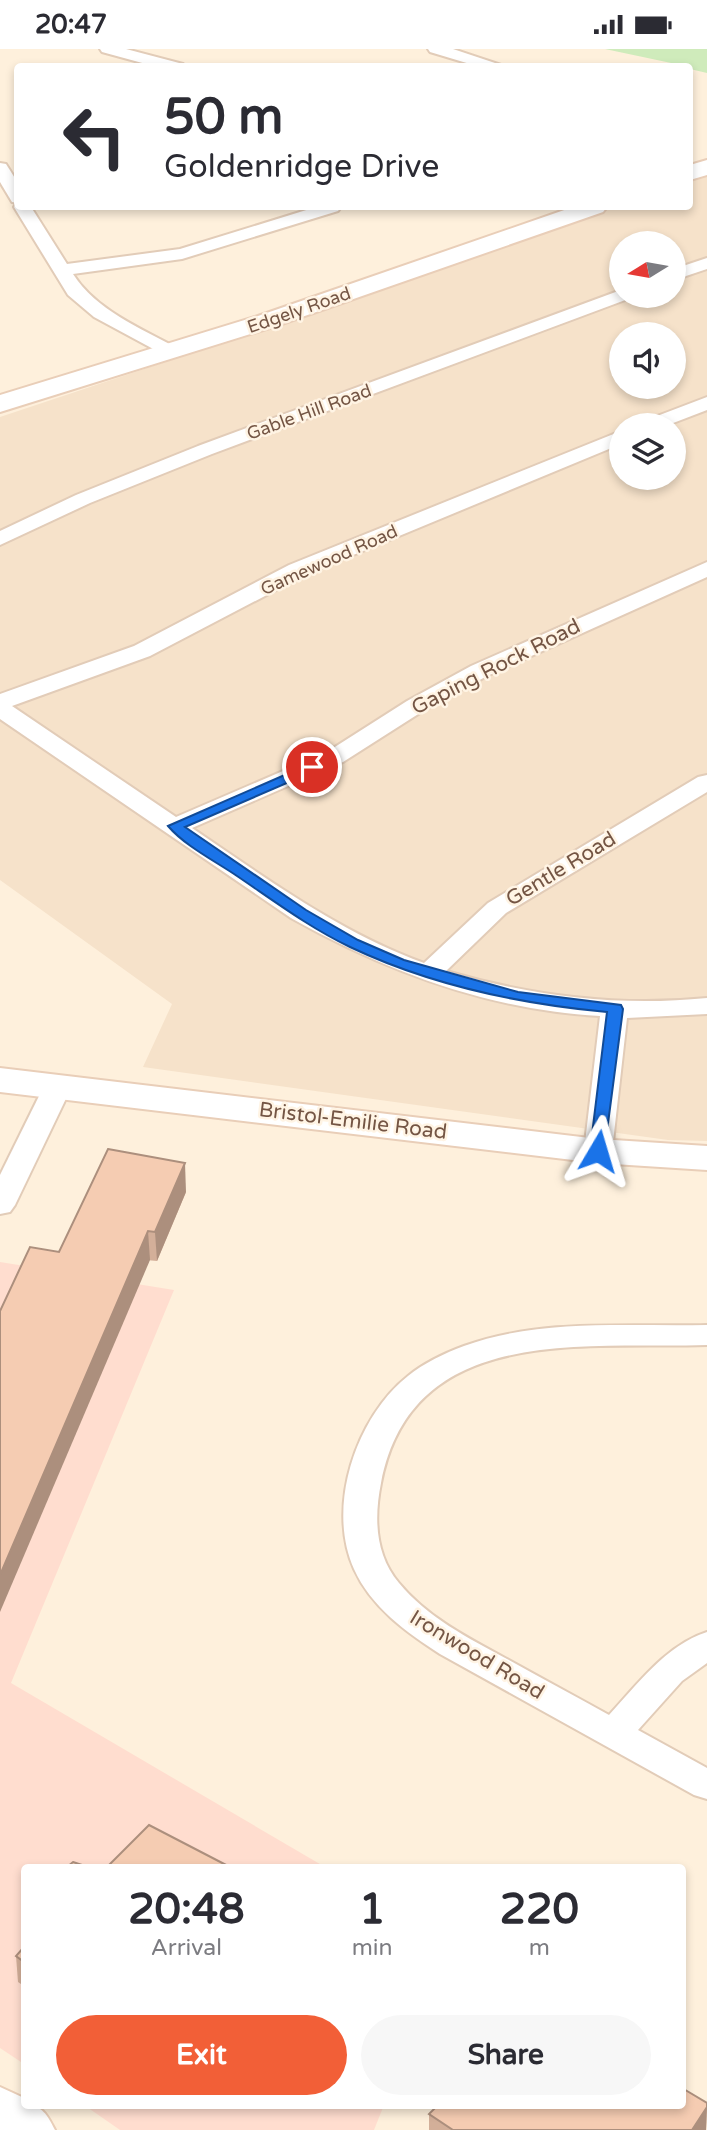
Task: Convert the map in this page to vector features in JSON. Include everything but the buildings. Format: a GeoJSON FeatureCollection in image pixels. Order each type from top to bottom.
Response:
{"type":"FeatureCollection","features":[{"type":"Feature","properties":{"kind":"main road","name":"Edgely Road"},"geometry":{"type":"LineString","coordinates":[[0,404],[267,321],[586,210]]}},
{"type":"Feature","properties":{"kind":"main road","name":"Bristol-Emilie Road"},"geometry":{"type":"LineString","coordinates":[[0,1080],[598,1151],[707,1158]]}},
{"type":"Feature","properties":{"kind":"main road"},"geometry":{"type":"LineString","coordinates":[[0,2111],[27,2130]]}},
{"type":"Feature","properties":{"kind":"street"},"geometry":{"type":"LineString","coordinates":[[108,49],[162,63]]}},
{"type":"Feature","properties":{"kind":"street"},"geometry":{"type":"LineString","coordinates":[[436,49],[485,63]]}},
{"type":"Feature","properties":{"kind":"street"},"geometry":{"type":"LineString","coordinates":[[0,166],[13,197]]}},
{"type":"Feature","properties":{"kind":"street"},"geometry":{"type":"LineString","coordinates":[[21,210],[75,291],[92,307],[170,352]]}},
{"type":"Feature","properties":{"kind":"street"},"geometry":{"type":"LineString","coordinates":[[60,270],[182,254],[322,210]]}},
{"type":"Feature","properties":{"kind":"street"},"geometry":{"type":"LineString","coordinates":[[686,271],[707,263]]}},
{"type":"Feature","properties":{"kind":"street","name":"Gable Hill Road"},"geometry":{"type":"LineString","coordinates":[[0,539],[53,512],[205,450],[609,299]]}},
{"type":"Feature","properties":{"kind":"street"},"geometry":{"type":"LineString","coordinates":[[682,413],[707,403]]}},
{"type":"Feature","properties":{"kind":"street","name":"Gamewood Road"},"geometry":{"type":"LineString","coordinates":[[0,702],[142,651],[297,570],[609,442]]}},
{"type":"Feature","properties":{"kind":"street","name":"Gaping Rock Road"},"geometry":{"type":"LineString","coordinates":[[175,826],[335,757],[415,706],[479,671],[707,569]]}},
{"type":"Feature","properties":{"kind":"street"},"geometry":{"type":"LineString","coordinates":[[0,708],[311,919],[353,943],[429,973],[489,991],[542,1002],[649,1010],[707,1006]]}},
{"type":"Feature","properties":{"kind":"street","name":"Gentle Road"},"geometry":{"type":"LineString","coordinates":[[429,973],[497,908],[707,782]]}},
{"type":"Feature","properties":{"kind":"street"},"geometry":{"type":"LineString","coordinates":[[598,1151],[615,1009]]}},
{"type":"Feature","properties":{"kind":"street"},"geometry":{"type":"LineString","coordinates":[[0,1205],[58,1086]]}},
{"type":"Feature","properties":{"kind":"street","name":"Ironwood Road"},"geometry":{"type":"LineString","coordinates":[[707,1335],[548,1338],[503,1345],[461,1359],[420,1383],[396,1406],[383,1425],[359,1500],[358,1521],[364,1553],[371,1570],[391,1600],[413,1619],[452,1645],[707,1785]]}},
{"type":"Feature","properties":{"kind":"street"},"geometry":{"type":"LineString","coordinates":[[614,1733],[670,1672],[707,1645]]}},
{"type":"Feature","properties":{"kind":"shaded area"},"geometry":{"type":"Polygon","coordinates":[[[707,171],[707,1141],[668,1140],[143,1067],[172,1004],[0,880],[0,417],[276,325],[600,210],[693,210],[693,177],[707,171]]]}},
{"type":"Feature","properties":{"kind":"shaded area"},"geometry":{"type":"Polygon","coordinates":[[[0,1262],[174,1290],[11,1683],[320,1864],[21,1864],[21,2062],[0,2048],[0,1262]]]}},
{"type":"Feature","properties":{"kind":"shaded area"},"geometry":{"type":"Polygon","coordinates":[[[90,2109],[382,2109],[374,2130],[120,2130],[90,2109]]]}},
{"type":"Feature","properties":{"kind":"green space"},"geometry":{"type":"Polygon","coordinates":[[[605,49],[707,49],[707,73],[693,70],[693,63],[671,63],[605,49]]]}},
{"type":"Feature","properties":{"kind":"route"},"geometry":{"type":"LineString","coordinates":[[312,767],[175,826],[300,913],[353,943],[398,963],[489,991],[542,1002],[615,1009],[598,1151]]}}]}
